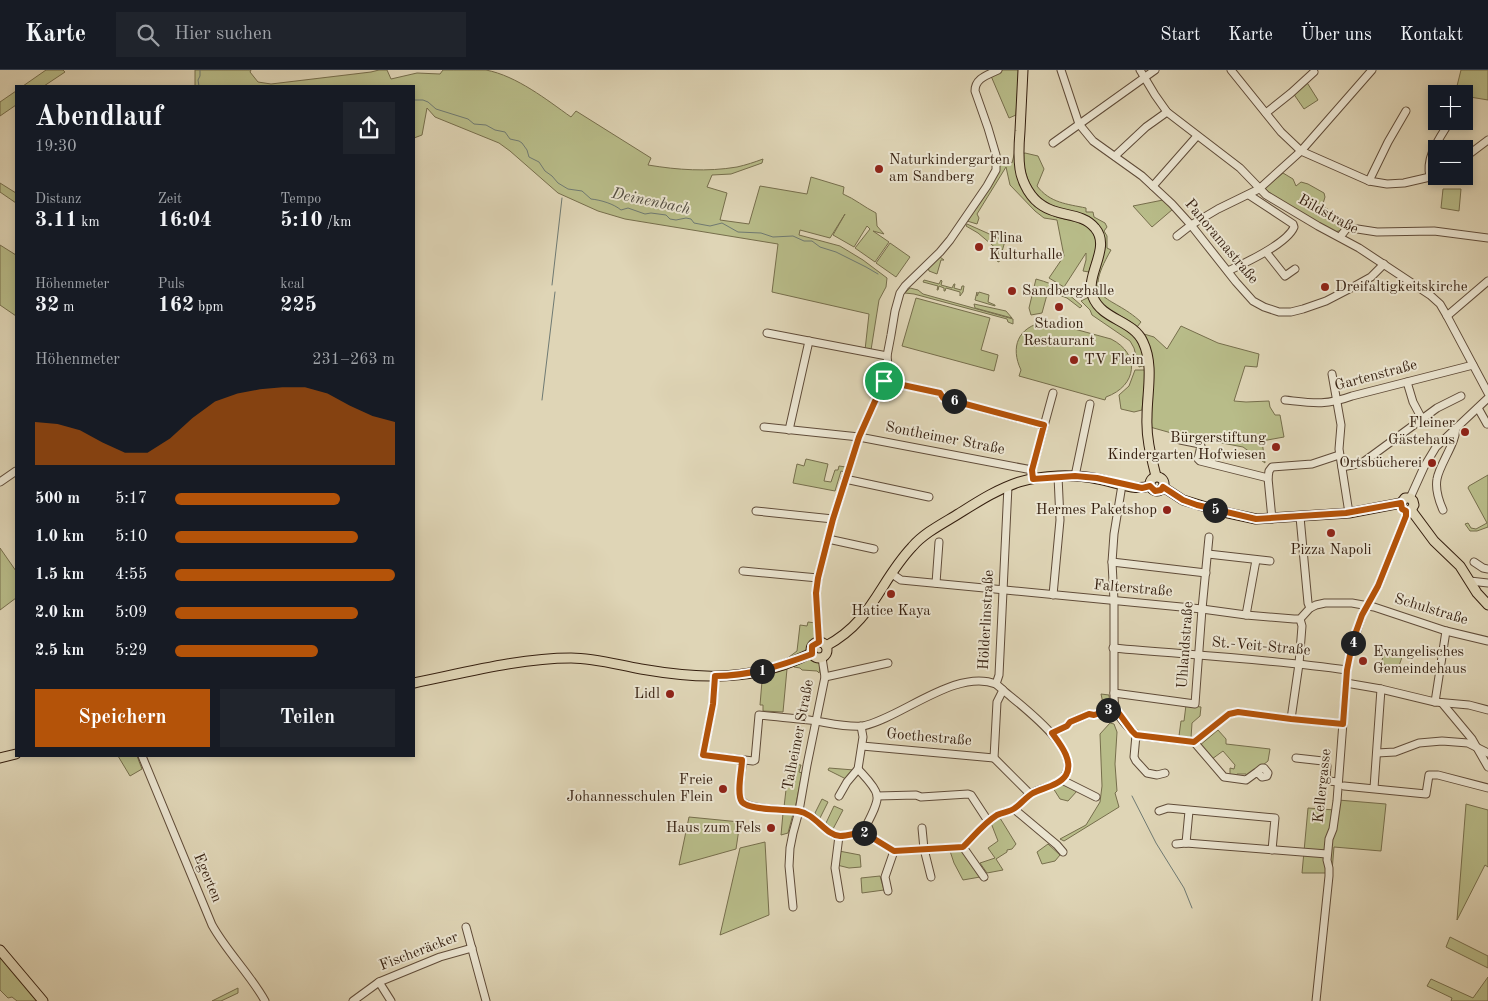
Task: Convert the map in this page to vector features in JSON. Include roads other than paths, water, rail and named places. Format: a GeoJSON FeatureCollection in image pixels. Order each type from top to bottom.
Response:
{"type":"FeatureCollection","features":[{"type":"Feature","properties":{"kind":"main road"},"geometry":{"type":"LineString","coordinates":[[1023,70],[1019,155],[1020,170],[1024,182],[1028,191],[1043,206],[1054,212],[1087,220],[1098,232],[1100,250],[1091,289],[1093,297],[1104,312],[1130,327],[1143,342],[1148,356],[1149,369],[1146,416],[1148,450],[1156,476],[1163,480],[1163,487]]}},
{"type":"Feature","properties":{"kind":"main road"},"geometry":{"type":"LineString","coordinates":[[812,654],[812,646],[823,644],[847,632],[861,619],[912,546],[984,498],[1032,474],[1097,478],[1142,488],[1150,486]]}},
{"type":"Feature","properties":{"kind":"main road"},"geometry":{"type":"LineString","coordinates":[[1150,486],[1151,480],[1156,476]]}},
{"type":"Feature","properties":{"kind":"main road"},"geometry":{"type":"LineString","coordinates":[[1150,486],[1155,491],[1161,490],[1163,487]]}},
{"type":"Feature","properties":{"kind":"main road"},"geometry":{"type":"LineString","coordinates":[[1163,487],[1183,500],[1248,518],[1272,519],[1406,508],[1414,505],[1410,498]]}},
{"type":"Feature","properties":{"kind":"main road"},"geometry":{"type":"LineString","coordinates":[[1406,508],[1434,541],[1460,566],[1478,594],[1488,605]]}},
{"type":"Feature","properties":{"kind":"main road"},"geometry":{"type":"LineString","coordinates":[[812,654],[817,658],[822,658],[827,652],[823,644]]}},
{"type":"Feature","properties":{"kind":"main road"},"geometry":{"type":"LineString","coordinates":[[415,683],[540,660],[572,658],[599,660],[687,676],[737,675],[767,670],[812,654]]}},
{"type":"Feature","properties":{"kind":"main road"},"geometry":{"type":"LineString","coordinates":[[0,758],[15,754]]}},
{"type":"Feature","properties":{"kind":"main road"},"geometry":{"type":"LineString","coordinates":[[0,950],[43,1001]]}},
{"type":"Feature","properties":{"kind":"street"},"geometry":{"type":"LineString","coordinates":[[823,644],[816,593],[818,578],[833,519],[859,437],[884,381],[895,311],[902,289],[950,240],[996,170],[996,155],[975,86],[978,80],[998,70]]}},
{"type":"Feature","properties":{"kind":"street"},"geometry":{"type":"LineString","coordinates":[[1061,70],[1079,124]]}},
{"type":"Feature","properties":{"kind":"street","name":"Bildstraße"},"geometry":{"type":"LineString","coordinates":[[1140,70],[1166,112],[1240,168],[1259,189],[1276,202],[1359,248],[1430,295],[1440,304],[1473,365],[1487,398]]}},
{"type":"Feature","properties":{"kind":"street"},"geometry":{"type":"LineString","coordinates":[[1053,143],[1155,70]]}},
{"type":"Feature","properties":{"kind":"street"},"geometry":{"type":"LineString","coordinates":[[1232,70],[1281,132],[1301,152],[1370,180],[1387,184],[1404,183],[1428,176]]}},
{"type":"Feature","properties":{"kind":"street"},"geometry":{"type":"LineString","coordinates":[[1177,236],[1218,208],[1259,189],[1301,152],[1372,70]]}},
{"type":"Feature","properties":{"kind":"street"},"geometry":{"type":"LineString","coordinates":[[1266,113],[1291,94],[1314,72]]}},
{"type":"Feature","properties":{"kind":"street"},"geometry":{"type":"LineString","coordinates":[[1370,180],[1388,142],[1406,111]]}},
{"type":"Feature","properties":{"kind":"street"},"geometry":{"type":"LineString","coordinates":[[1115,156],[1146,127],[1166,112]]}},
{"type":"Feature","properties":{"kind":"street","name":"Panoramastraße"},"geometry":{"type":"LineString","coordinates":[[1079,124],[1093,141],[1153,186],[1191,225],[1254,302],[1264,307],[1279,312],[1291,312],[1326,301],[1371,277],[1384,264]]}},
{"type":"Feature","properties":{"kind":"street"},"geometry":{"type":"LineString","coordinates":[[1153,186],[1197,136]]}},
{"type":"Feature","properties":{"kind":"street"},"geometry":{"type":"LineString","coordinates":[[1473,151],[1488,140]]}},
{"type":"Feature","properties":{"kind":"street"},"geometry":{"type":"LineString","coordinates":[[1228,271],[1266,252],[1292,232],[1294,227],[1293,224],[1249,195]]}},
{"type":"Feature","properties":{"kind":"street"},"geometry":{"type":"LineString","coordinates":[[1340,238],[1344,231],[1350,228],[1377,232],[1434,231],[1488,238]]}},
{"type":"Feature","properties":{"kind":"street"},"geometry":{"type":"LineString","coordinates":[[1266,252],[1285,276],[1295,268]]}},
{"type":"Feature","properties":{"kind":"street"},"geometry":{"type":"LineString","coordinates":[[1447,316],[1488,281]]}},
{"type":"Feature","properties":{"kind":"street"},"geometry":{"type":"LineString","coordinates":[[767,333],[887,356]]}},
{"type":"Feature","properties":{"kind":"street"},"geometry":{"type":"LineString","coordinates":[[789,430],[809,341]]}},
{"type":"Feature","properties":{"kind":"street","name":"Gartenstraße"},"geometry":{"type":"LineString","coordinates":[[1285,400],[1314,404],[1337,401],[1473,365]]}},
{"type":"Feature","properties":{"kind":"street"},"geometry":{"type":"LineString","coordinates":[[1332,374],[1342,431],[1339,449],[1349,513]]}},
{"type":"Feature","properties":{"kind":"street"},"geometry":{"type":"LineString","coordinates":[[884,381],[940,393],[943,398],[1044,425]]}},
{"type":"Feature","properties":{"kind":"street"},"geometry":{"type":"LineString","coordinates":[[1407,382],[1413,402],[1422,419]]}},
{"type":"Feature","properties":{"kind":"street"},"geometry":{"type":"LineString","coordinates":[[1032,474],[1053,393]]}},
{"type":"Feature","properties":{"kind":"street"},"geometry":{"type":"LineString","coordinates":[[1342,467],[1362,463],[1437,408],[1461,396]]}},
{"type":"Feature","properties":{"kind":"street"},"geometry":{"type":"LineString","coordinates":[[1410,498],[1436,447],[1487,398]]}},
{"type":"Feature","properties":{"kind":"street"},"geometry":{"type":"LineString","coordinates":[[1075,476],[1090,404]]}},
{"type":"Feature","properties":{"kind":"street"},"geometry":{"type":"LineString","coordinates":[[1478,408],[1486,424]]}},
{"type":"Feature","properties":{"kind":"street","name":"Sontheimer Straße"},"geometry":{"type":"LineString","coordinates":[[764,427],[859,437],[1032,474]]}},
{"type":"Feature","properties":{"kind":"street"},"geometry":{"type":"LineString","coordinates":[[1443,510],[1437,491],[1437,477],[1442,461],[1457,433],[1455,428]]}},
{"type":"Feature","properties":{"kind":"street"},"geometry":{"type":"LineString","coordinates":[[1180,440],[1200,444],[1198,458],[1200,461],[1268,478]]}},
{"type":"Feature","properties":{"kind":"street"},"geometry":{"type":"LineString","coordinates":[[1272,519],[1268,478],[1272,467],[1312,464],[1340,455]]}},
{"type":"Feature","properties":{"kind":"street"},"geometry":{"type":"LineString","coordinates":[[0,482],[15,472]]}},
{"type":"Feature","properties":{"kind":"street"},"geometry":{"type":"LineString","coordinates":[[1053,595],[1060,520],[1058,476]]}},
{"type":"Feature","properties":{"kind":"street"},"geometry":{"type":"LineString","coordinates":[[845,479],[929,497]]}},
{"type":"Feature","properties":{"kind":"street"},"geometry":{"type":"LineString","coordinates":[[1122,485],[1114,534],[1112,562],[1115,708],[1136,735],[1194,742],[1224,778],[1246,780],[1257,772]]}},
{"type":"Feature","properties":{"kind":"street","name":"Hölderlinstraße"},"geometry":{"type":"LineString","coordinates":[[994,758],[997,702],[1003,690],[996,684],[999,675],[1008,486]]}},
{"type":"Feature","properties":{"kind":"street","name":"Kellergasse"},"geometry":{"type":"LineString","coordinates":[[1316,1001],[1329,876],[1327,854],[1329,839],[1334,829],[1341,784],[1347,670],[1353,640],[1367,605],[1378,586],[1405,518],[1406,508]]}},
{"type":"Feature","properties":{"kind":"street"},"geometry":{"type":"LineString","coordinates":[[756,511],[833,519]]}},
{"type":"Feature","properties":{"kind":"street"},"geometry":{"type":"LineString","coordinates":[[1300,517],[1310,608]]}},
{"type":"Feature","properties":{"kind":"street","name":"Uhlandstraße"},"geometry":{"type":"LineString","coordinates":[[1114,694],[1195,704],[1210,536]]}},
{"type":"Feature","properties":{"kind":"street"},"geometry":{"type":"LineString","coordinates":[[828,539],[874,549]]}},
{"type":"Feature","properties":{"kind":"street"},"geometry":{"type":"LineString","coordinates":[[936,583],[939,542]]}},
{"type":"Feature","properties":{"kind":"street"},"geometry":{"type":"LineString","coordinates":[[1208,554],[1270,561]]}},
{"type":"Feature","properties":{"kind":"street"},"geometry":{"type":"LineString","coordinates":[[1246,615],[1256,560]]}},
{"type":"Feature","properties":{"kind":"street"},"geometry":{"type":"LineString","coordinates":[[1112,562],[1206,573]]}},
{"type":"Feature","properties":{"kind":"street"},"geometry":{"type":"LineString","coordinates":[[1474,562],[1488,569]]}},
{"type":"Feature","properties":{"kind":"street"},"geometry":{"type":"LineString","coordinates":[[743,570],[818,578]]}},
{"type":"Feature","properties":{"kind":"street","name":"Falterstraße"},"geometry":{"type":"LineString","coordinates":[[892,574],[902,580],[1300,619]]}},
{"type":"Feature","properties":{"kind":"street"},"geometry":{"type":"LineString","coordinates":[[1470,581],[1488,583]]}},
{"type":"Feature","properties":{"kind":"street"},"geometry":{"type":"LineString","coordinates":[[1291,719],[1299,664],[1302,626],[1300,619],[1310,608],[1325,603],[1367,605]]}},
{"type":"Feature","properties":{"kind":"street","name":"Schulstraße"},"geometry":{"type":"LineString","coordinates":[[1367,605],[1446,631],[1488,641]]}},
{"type":"Feature","properties":{"kind":"street"},"geometry":{"type":"LineString","coordinates":[[1446,631],[1439,702],[1477,747],[1488,766]]}},
{"type":"Feature","properties":{"kind":"street","name":"St.-Veit-Straße"},"geometry":{"type":"LineString","coordinates":[[1113,648],[1252,658],[1347,670]]}},
{"type":"Feature","properties":{"kind":"street","name":"Talheimer Straße"},"geometry":{"type":"LineString","coordinates":[[793,907],[789,866],[790,848],[825,677],[822,658]]}},
{"type":"Feature","properties":{"kind":"street"},"geometry":{"type":"LineString","coordinates":[[825,677],[888,663]]}},
{"type":"Feature","properties":{"kind":"street"},"geometry":{"type":"LineString","coordinates":[[715,676],[713,704],[703,755],[753,761],[755,760],[759,715],[823,724],[861,726],[876,722],[919,700],[962,683],[988,681],[996,684]]}},
{"type":"Feature","properties":{"kind":"street"},"geometry":{"type":"LineString","coordinates":[[1346,683],[1488,710]]}},
{"type":"Feature","properties":{"kind":"street"},"geometry":{"type":"LineString","coordinates":[[1374,788],[1381,689]]}},
{"type":"Feature","properties":{"kind":"street"},"geometry":{"type":"LineString","coordinates":[[742,760],[739,794],[742,802],[749,806],[799,811],[810,814],[830,832],[840,836],[863,832],[894,851],[963,847],[988,820],[1014,809],[1030,794],[1062,780],[1067,774],[1069,767],[1064,751],[1052,733],[1003,690]]}},
{"type":"Feature","properties":{"kind":"street"},"geometry":{"type":"LineString","coordinates":[[1052,733],[1067,726],[1070,722],[1089,714],[1094,715],[1115,708]]}},
{"type":"Feature","properties":{"kind":"street"},"geometry":{"type":"LineString","coordinates":[[1194,742],[1229,714],[1238,712],[1343,724]]}},
{"type":"Feature","properties":{"kind":"street"},"geometry":{"type":"LineString","coordinates":[[839,796],[847,782],[858,769],[863,737],[861,726]]}},
{"type":"Feature","properties":{"kind":"street"},"geometry":{"type":"LineString","coordinates":[[1136,735],[1134,757],[1136,761],[1147,773],[1157,775],[1165,773]]}},
{"type":"Feature","properties":{"kind":"street"},"geometry":{"type":"LineString","coordinates":[[1377,752],[1395,752],[1419,743],[1442,740],[1468,743],[1488,753]]}},
{"type":"Feature","properties":{"kind":"street","name":"Goethestraße"},"geometry":{"type":"LineString","coordinates":[[862,746],[994,758]]}},
{"type":"Feature","properties":{"kind":"street","name":"Egerten"},"geometry":{"type":"LineString","coordinates":[[142,757],[212,925],[218,936],[257,986],[265,1001]]}},
{"type":"Feature","properties":{"kind":"street"},"geometry":{"type":"LineString","coordinates":[[994,758],[1030,794]]}},
{"type":"Feature","properties":{"kind":"street"},"geometry":{"type":"LineString","coordinates":[[1296,758],[1323,761],[1327,766],[1326,778],[1329,781],[1341,784],[1426,794],[1429,775],[1438,775],[1488,788]]}},
{"type":"Feature","properties":{"kind":"street"},"geometry":{"type":"LineString","coordinates":[[858,769],[877,796],[878,802],[863,832]]}},
{"type":"Feature","properties":{"kind":"street"},"geometry":{"type":"LineString","coordinates":[[1062,780],[1096,797]]}},
{"type":"Feature","properties":{"kind":"street"},"geometry":{"type":"LineString","coordinates":[[877,796],[921,797],[968,794],[971,795],[988,820]]}},
{"type":"Feature","properties":{"kind":"street"},"geometry":{"type":"LineString","coordinates":[[1159,812],[1168,808],[1275,818],[1272,850]]}},
{"type":"Feature","properties":{"kind":"street"},"geometry":{"type":"LineString","coordinates":[[1014,809],[1063,852]]}},
{"type":"Feature","properties":{"kind":"street"},"geometry":{"type":"LineString","coordinates":[[1186,843],[1189,810]]}},
{"type":"Feature","properties":{"kind":"street"},"geometry":{"type":"LineString","coordinates":[[922,828],[924,848],[931,877]]}},
{"type":"Feature","properties":{"kind":"street"},"geometry":{"type":"LineString","coordinates":[[840,836],[835,868],[840,898]]}},
{"type":"Feature","properties":{"kind":"street"},"geometry":{"type":"LineString","coordinates":[[1176,844],[1186,843],[1327,854]]}},
{"type":"Feature","properties":{"kind":"street"},"geometry":{"type":"LineString","coordinates":[[963,847],[984,877]]}},
{"type":"Feature","properties":{"kind":"street"},"geometry":{"type":"LineString","coordinates":[[888,891],[885,877],[894,851]]}},
{"type":"Feature","properties":{"kind":"street"},"geometry":{"type":"LineString","coordinates":[[466,927],[486,1001]]}},
{"type":"Feature","properties":{"kind":"street","name":"Fischeräcker"},"geometry":{"type":"LineString","coordinates":[[353,1001],[380,982],[440,957],[472,948]]}},
{"type":"Feature","properties":{"kind":"street"},"geometry":{"type":"LineString","coordinates":[[380,982],[391,1001]]}},
{"type":"Feature","properties":{"kind":"waterway","name":"Deinenbach"},"geometry":{"type":"LineString","coordinates":[[199,85],[200,70]]}},
{"type":"Feature","properties":{"kind":"waterway","name":"Deinenbach"},"geometry":{"type":"LineString","coordinates":[[415,100],[428,102],[436,109],[468,119],[474,124],[486,125],[495,130],[505,132],[510,139],[522,143],[529,157],[539,162],[545,171],[558,183],[568,189],[582,191],[591,199],[599,200],[621,210],[628,208],[645,214],[666,215],[670,219],[686,218],[691,219],[694,223],[710,226],[722,223],[738,232],[761,233],[773,237],[793,236],[804,241],[812,241],[820,247],[836,252],[878,274]]}},
{"type":"Feature","properties":{"kind":"waterway"},"geometry":{"type":"LineString","coordinates":[[552,285],[562,198]]}},
{"type":"Feature","properties":{"kind":"waterway"},"geometry":{"type":"LineString","coordinates":[[542,400],[555,292]]}},
{"type":"Feature","properties":{"kind":"waterway"},"geometry":{"type":"LineString","coordinates":[[1132,796],[1156,843],[1184,888],[1192,908]]}},
{"type":"Feature","properties":{"kind":"place","name":"Naturkindergarten am Sandberg"},"geometry":{"type":"Point","coordinates":[879,169]}},
{"type":"Feature","properties":{"kind":"place","name":"Flina Kulturhalle"},"geometry":{"type":"Point","coordinates":[979,247]}},
{"type":"Feature","properties":{"kind":"place","name":"Dreifaltigkeitskirche"},"geometry":{"type":"Point","coordinates":[1325,287]}},
{"type":"Feature","properties":{"kind":"place","name":"Sandberghalle"},"geometry":{"type":"Point","coordinates":[1012,291]}},
{"type":"Feature","properties":{"kind":"place","name":"Stadion Restaurant"},"geometry":{"type":"Point","coordinates":[1059,307]}},
{"type":"Feature","properties":{"kind":"place","name":"TV Flein"},"geometry":{"type":"Point","coordinates":[1074,360]}},
{"type":"Feature","properties":{"kind":"place","name":"Fleiner Gästehaus"},"geometry":{"type":"Point","coordinates":[1465,432]}},
{"type":"Feature","properties":{"kind":"place","name":"Bürgerstiftung Kindergarten Hofwiesen"},"geometry":{"type":"Point","coordinates":[1276,447]}},
{"type":"Feature","properties":{"kind":"place","name":"Ortsbücherei"},"geometry":{"type":"Point","coordinates":[1432,463]}},
{"type":"Feature","properties":{"kind":"place","name":"Hermes Paketshop"},"geometry":{"type":"Point","coordinates":[1167,510]}},
{"type":"Feature","properties":{"kind":"place","name":"Pizza Napoli"},"geometry":{"type":"Point","coordinates":[1331,533]}},
{"type":"Feature","properties":{"kind":"place","name":"Hatice Kaya"},"geometry":{"type":"Point","coordinates":[891,594]}},
{"type":"Feature","properties":{"kind":"place","name":"Evangelisches Gemeindehaus"},"geometry":{"type":"Point","coordinates":[1363,661]}},
{"type":"Feature","properties":{"kind":"place","name":"Lidl"},"geometry":{"type":"Point","coordinates":[670,694]}},
{"type":"Feature","properties":{"kind":"place","name":"Freie Johannesschulen Flein"},"geometry":{"type":"Point","coordinates":[723,789]}},
{"type":"Feature","properties":{"kind":"place","name":"Haus zum Fels"},"geometry":{"type":"Point","coordinates":[771,828]}}]}
